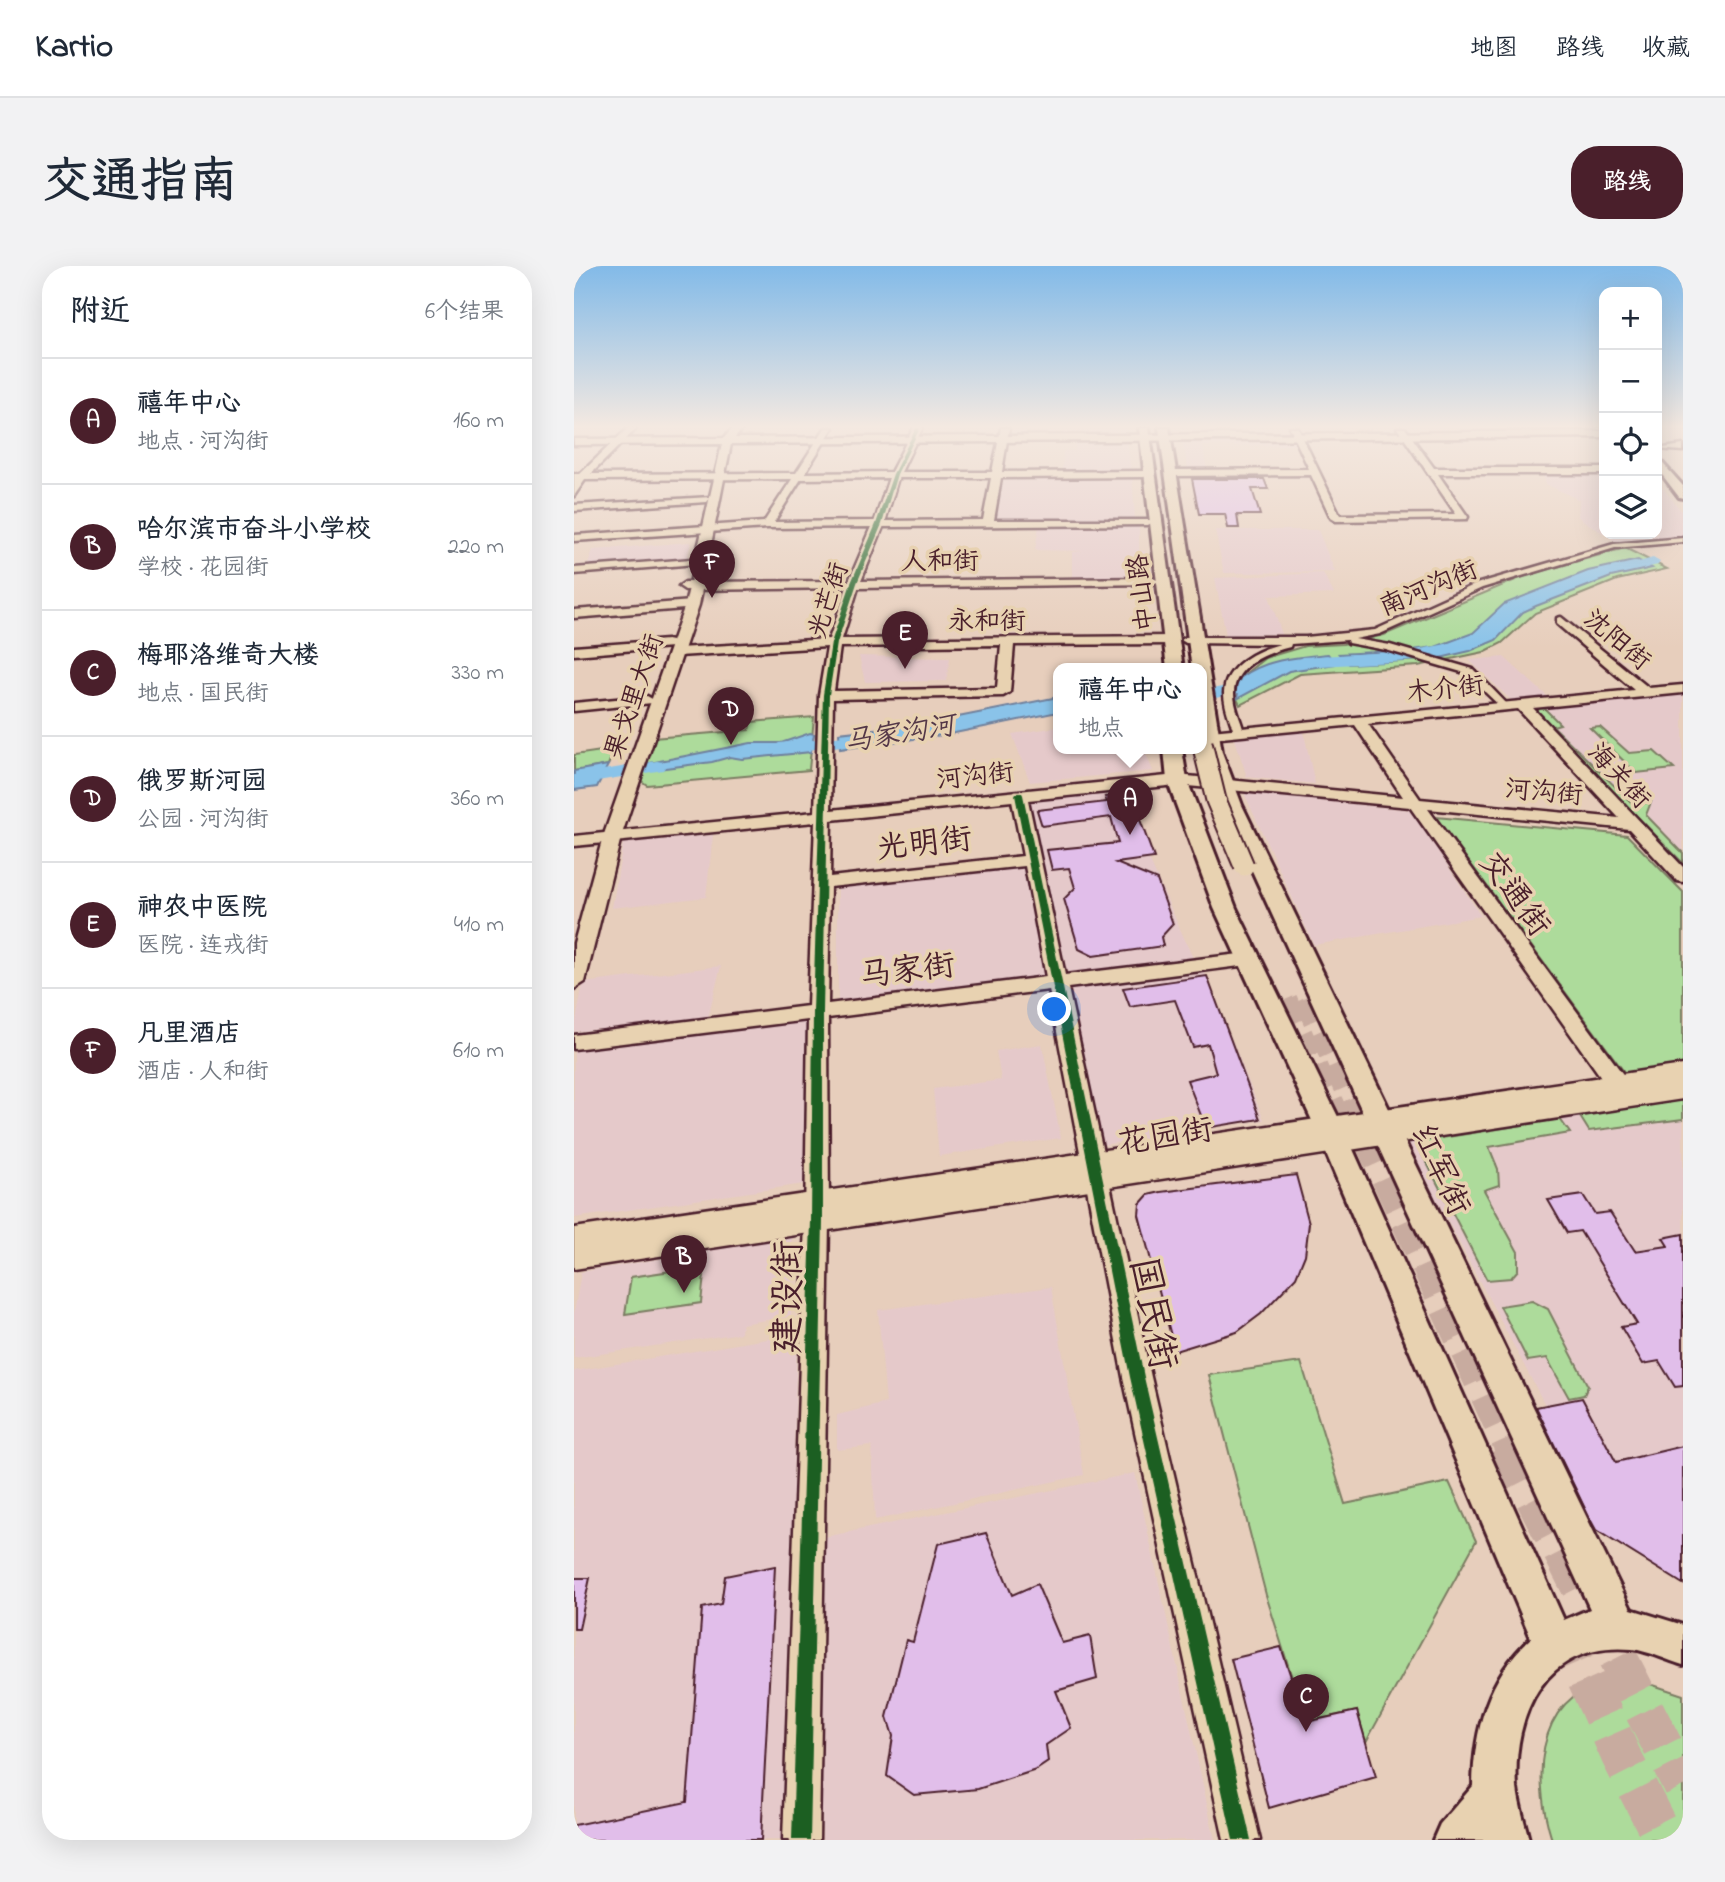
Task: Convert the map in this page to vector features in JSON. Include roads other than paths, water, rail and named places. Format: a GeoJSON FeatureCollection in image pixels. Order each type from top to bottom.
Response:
{"type":"FeatureCollection","features":[{"type":"Feature","properties":{"kind":"main road","name":"果戈里大街"},"geometry":{"type":"LineString","coordinates":[[691,585],[692,562],[705,527],[708,501]]}},
{"type":"Feature","properties":{"kind":"main road","name":"果戈里大街"},"geometry":{"type":"LineString","coordinates":[[574,932],[673,648],[711,501]]}},
{"type":"Feature","properties":{"kind":"main road"},"geometry":{"type":"LineString","coordinates":[[1146,501],[1153,581],[1164,640],[1162,663]]}},
{"type":"Feature","properties":{"kind":"main road","name":"中山路"},"geometry":{"type":"LineString","coordinates":[[1155,501],[1164,640],[1173,663]]}},
{"type":"Feature","properties":{"kind":"main road","name":"中山路"},"geometry":{"type":"LineString","coordinates":[[1164,501],[1191,640],[1191,663]]}},
{"type":"Feature","properties":{"kind":"main road"},"geometry":{"type":"LineString","coordinates":[[1174,501],[1191,640],[1198,663]]}},
{"type":"Feature","properties":{"kind":"main road","name":"果戈里大街"},"geometry":{"type":"LineString","coordinates":[[639,741],[647,701],[673,648]]}},
{"type":"Feature","properties":{"kind":"main road","name":"红军街"},"geometry":{"type":"LineString","coordinates":[[1208,731],[1224,785],[1620,1629]]}},
{"type":"Feature","properties":{"kind":"main road"},"geometry":{"type":"LineString","coordinates":[[1174,754],[1177,780],[1295,999]]}},
{"type":"Feature","properties":{"kind":"main road"},"geometry":{"type":"LineString","coordinates":[[1206,754],[1202,804],[1234,883],[1248,959],[1333,1135],[1554,1644]]}},
{"type":"Feature","properties":{"kind":"main road","name":"果戈里大街"},"geometry":{"type":"LineString","coordinates":[[574,982],[607,838]]}},
{"type":"Feature","properties":{"kind":"main road","name":"花园街"},"geometry":{"type":"LineString","coordinates":[[1622,1091],[1683,1073]]}},
{"type":"Feature","properties":{"kind":"main road","name":"花园街"},"geometry":{"type":"LineString","coordinates":[[574,1258],[817,1212],[1622,1091],[1683,1090]]}},
{"type":"Feature","properties":{"kind":"main road","name":"花园街"},"geometry":{"type":"LineString","coordinates":[[574,1239],[817,1212]]}},
{"type":"Feature","properties":{"kind":"main road"},"geometry":{"type":"LineString","coordinates":[[1506,1840],[1496,1793],[1495,1753],[1503,1709],[1525,1668],[1554,1644],[1577,1634],[1620,1629],[1648,1633],[1683,1645]]}},
{"type":"Feature","properties":{"kind":"main road"},"geometry":{"type":"LineString","coordinates":[[1456,1840],[1496,1793]]}},
{"type":"Feature","properties":{"kind":"street"},"geometry":{"type":"LineString","coordinates":[[574,508],[671,501]]}},
{"type":"Feature","properties":{"kind":"street"},"geometry":{"type":"LineString","coordinates":[[767,525],[782,501]]}},
{"type":"Feature","properties":{"kind":"street","name":"光芒街"},"geometry":{"type":"LineString","coordinates":[[823,755],[826,695],[834,643],[886,501]]}},
{"type":"Feature","properties":{"kind":"street"},"geometry":{"type":"LineString","coordinates":[[988,522],[992,501]]}},
{"type":"Feature","properties":{"kind":"street"},"geometry":{"type":"LineString","coordinates":[[1328,501],[1336,519],[1463,517],[1453,501]]}},
{"type":"Feature","properties":{"kind":"street"},"geometry":{"type":"LineString","coordinates":[[574,538],[705,527],[767,525],[1148,522]]}},
{"type":"Feature","properties":{"kind":"street","name":"南河沟街"},"geometry":{"type":"LineString","coordinates":[[1191,640],[1337,639],[1377,632],[1479,586],[1614,546],[1683,540]]}},
{"type":"Feature","properties":{"kind":"street"},"geometry":{"type":"LineString","coordinates":[[574,570],[692,562]]}},
{"type":"Feature","properties":{"kind":"street","name":"人和街"},"geometry":{"type":"LineString","coordinates":[[691,585],[1153,581]]}},
{"type":"Feature","properties":{"kind":"street"},"geometry":{"type":"LineString","coordinates":[[574,614],[685,605]]}},
{"type":"Feature","properties":{"kind":"street","name":"沈阳街"},"geometry":{"type":"LineString","coordinates":[[1561,621],[1646,693]]}},
{"type":"Feature","properties":{"kind":"street"},"geometry":{"type":"LineString","coordinates":[[1208,731],[1234,714],[1228,693],[1234,675],[1245,663],[1279,647],[1337,639],[1413,653],[1469,671],[1504,706]]}},
{"type":"Feature","properties":{"kind":"street","name":"永和街"},"geometry":{"type":"LineString","coordinates":[[574,651],[834,643],[1164,640]]}},
{"type":"Feature","properties":{"kind":"street"},"geometry":{"type":"LineString","coordinates":[[826,695],[1003,692],[1008,643]]}},
{"type":"Feature","properties":{"kind":"street","name":"木介街"},"geometry":{"type":"LineString","coordinates":[[1208,731],[1359,721],[1683,689]]}},
{"type":"Feature","properties":{"kind":"street"},"geometry":{"type":"LineString","coordinates":[[574,707],[647,701]]}},
{"type":"Feature","properties":{"kind":"street","name":"海关街"},"geometry":{"type":"LineString","coordinates":[[1522,705],[1683,877]]}},
{"type":"Feature","properties":{"kind":"street","name":"交通街"},"geometry":{"type":"LineString","coordinates":[[1359,721],[1622,1091]]}},
{"type":"Feature","properties":{"kind":"street","name":"建设街"},"geometry":{"type":"LineString","coordinates":[[801,1840],[817,1212],[823,755]]}},
{"type":"Feature","properties":{"kind":"street","name":"河沟街"},"geometry":{"type":"LineString","coordinates":[[574,841],[1177,780],[1632,824]]}},
{"type":"Feature","properties":{"kind":"street","name":"国民街"},"geometry":{"type":"LineString","coordinates":[[1019,795],[1140,1391],[1242,1840]]}},
{"type":"Feature","properties":{"kind":"street","name":"光明街"},"geometry":{"type":"LineString","coordinates":[[821,883],[1033,860]]}},
{"type":"Feature","properties":{"kind":"street","name":"马家街"},"geometry":{"type":"LineString","coordinates":[[574,1042],[1248,959]]}},
{"type":"Feature","properties":{"kind":"water"},"geometry":{"type":"Polygon","coordinates":[[[1638,560],[1652,568],[1611,577],[1536,606],[1523,612],[1496,640],[1470,651],[1436,659],[1412,650],[1435,647],[1473,633],[1504,604],[1588,571],[1638,560]]]}},
{"type":"Feature","properties":{"kind":"water"},"geometry":{"type":"Polygon","coordinates":[[[1396,651],[1424,660],[1348,664],[1339,654],[1396,651]]]}},
{"type":"Feature","properties":{"kind":"water"},"geometry":{"type":"Polygon","coordinates":[[[1328,654],[1336,664],[1289,671],[1237,699],[1240,678],[1260,667],[1282,660],[1328,654]]]}},
{"type":"Feature","properties":{"kind":"water"},"geometry":{"type":"Polygon","coordinates":[[[1053,698],[1053,713],[950,734],[840,749],[839,733],[928,723],[1053,698]]]}},
{"type":"Feature","properties":{"kind":"water"},"geometry":{"type":"Polygon","coordinates":[[[814,734],[811,752],[742,759],[730,757],[712,762],[642,771],[645,764],[751,743],[781,743],[814,734]]]}},
{"type":"Feature","properties":{"kind":"water"},"geometry":{"type":"Polygon","coordinates":[[[608,765],[597,787],[574,790],[574,771],[608,765]]]}},
{"type":"Feature","properties":{"kind":"waterway","name":"马家沟河"},"geometry":{"type":"LineString","coordinates":[[1613,571],[1653,562]]}},
{"type":"Feature","properties":{"kind":"waterway","name":"马家沟河"},"geometry":{"type":"LineString","coordinates":[[1302,662],[1410,656],[1457,647]]}},
{"type":"Feature","properties":{"kind":"waterway","name":"马家沟河"},"geometry":{"type":"LineString","coordinates":[[1207,695],[1237,689],[1252,680]]}},
{"type":"Feature","properties":{"kind":"waterway","name":"马家沟河"},"geometry":{"type":"LineString","coordinates":[[779,748],[872,738]]}},
{"type":"Feature","properties":{"kind":"waterway","name":"马家沟河"},"geometry":{"type":"LineString","coordinates":[[574,780],[657,766]]}},
{"type":"Feature","properties":{"kind":"tunnel"},"geometry":{"type":"LineString","coordinates":[[1305,997],[1368,1134]]}},
{"type":"Feature","properties":{"kind":"tunnel"},"geometry":{"type":"LineString","coordinates":[[1285,1000],[1341,1126]]}},
{"type":"Feature","properties":{"kind":"tunnel"},"geometry":{"type":"LineString","coordinates":[[1367,1133],[1509,1445]]}},
{"type":"Feature","properties":{"kind":"tunnel"},"geometry":{"type":"LineString","coordinates":[[1508,1444],[1683,1786]]}},
{"type":"Feature","properties":{"kind":"tunnel"},"geometry":{"type":"LineString","coordinates":[[1563,1625],[1621,1756],[1664,1840]]}},
{"type":"Feature","properties":{"kind":"place","name":"凡里酒店"},"geometry":{"type":"Point","coordinates":[712,598]}},
{"type":"Feature","properties":{"kind":"place","name":"神农中医院"},"geometry":{"type":"Point","coordinates":[905,669]}},
{"type":"Feature","properties":{"kind":"place","name":"俄罗斯河园"},"geometry":{"type":"Point","coordinates":[731,745]}},
{"type":"Feature","properties":{"kind":"place","name":"禧年中心"},"geometry":{"type":"Point","coordinates":[1130,835]}},
{"type":"Feature","properties":{"kind":"place","name":"哈尔滨市奋斗小学校"},"geometry":{"type":"Point","coordinates":[684,1293]}},
{"type":"Feature","properties":{"kind":"place","name":"梅耶洛维奇大楼"},"geometry":{"type":"Point","coordinates":[1306,1732]}}]}
